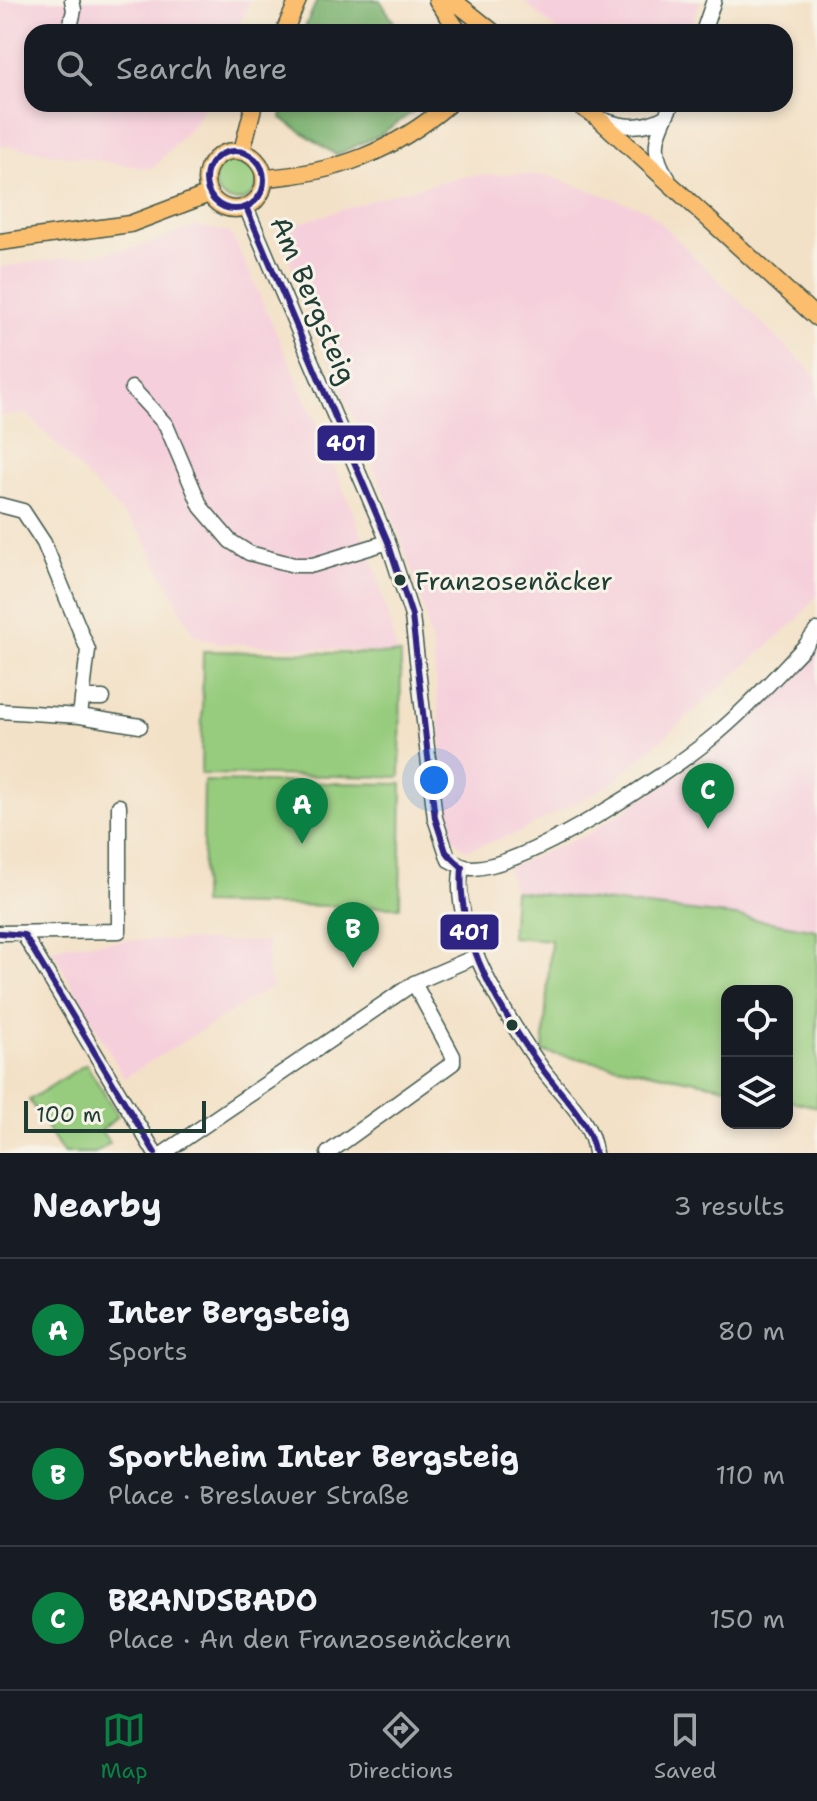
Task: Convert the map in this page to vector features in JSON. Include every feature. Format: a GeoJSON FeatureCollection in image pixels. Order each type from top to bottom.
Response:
{"type":"FeatureCollection","features":[{"type":"Feature","properties":{"kind":"main road"},"geometry":{"type":"LineString","coordinates":[[288,24],[298,0]]}},
{"type":"Feature","properties":{"kind":"main road"},"geometry":{"type":"LineString","coordinates":[[437,0],[454,24]]}},
{"type":"Feature","properties":{"kind":"main road"},"geometry":{"type":"LineString","coordinates":[[453,0],[483,24]]}},
{"type":"Feature","properties":{"kind":"main road"},"geometry":{"type":"LineString","coordinates":[[465,0],[495,24]]}},
{"type":"Feature","properties":{"kind":"main road"},"geometry":{"type":"LineString","coordinates":[[242,151],[252,112]]}},
{"type":"Feature","properties":{"kind":"main road"},"geometry":{"type":"LineString","coordinates":[[265,178],[315,173],[362,159],[415,132],[438,112]]}},
{"type":"Feature","properties":{"kind":"main road"},"geometry":{"type":"LineString","coordinates":[[592,112],[817,318]]}},
{"type":"Feature","properties":{"kind":"main road"},"geometry":{"type":"LineString","coordinates":[[242,151],[261,164],[265,178],[263,192],[246,207],[221,206],[209,194],[206,182],[211,163],[226,152],[242,151]]}},
{"type":"Feature","properties":{"kind":"main road"},"geometry":{"type":"LineString","coordinates":[[0,242],[130,224],[209,194]]}},
{"type":"Feature","properties":{"kind":"street"},"geometry":{"type":"LineString","coordinates":[[71,24],[74,10],[72,0]]}},
{"type":"Feature","properties":{"kind":"street"},"geometry":{"type":"LineString","coordinates":[[706,24],[714,0]]}},
{"type":"Feature","properties":{"kind":"street"},"geometry":{"type":"LineString","coordinates":[[592,112],[629,127],[654,123],[667,112]]}},
{"type":"Feature","properties":{"kind":"street"},"geometry":{"type":"LineString","coordinates":[[668,112],[659,130],[655,153],[678,191]]}},
{"type":"Feature","properties":{"kind":"street","name":"Am Bergsteig"},"geometry":{"type":"LineString","coordinates":[[246,207],[388,542],[412,616],[435,818],[442,848],[449,860],[462,867]]}},
{"type":"Feature","properties":{"kind":"street"},"geometry":{"type":"LineString","coordinates":[[132,388],[166,425],[201,507],[230,541],[249,553],[294,565],[313,565],[388,542]]}},
{"type":"Feature","properties":{"kind":"street"},"geometry":{"type":"LineString","coordinates":[[0,505],[23,511],[44,543],[88,650],[80,716]]}},
{"type":"Feature","properties":{"kind":"street"},"geometry":{"type":"LineString","coordinates":[[595,1153],[593,1141],[582,1120],[543,1070],[477,956],[459,896],[462,867],[483,866],[539,845],[657,779],[711,739],[812,650],[817,630]]}},
{"type":"Feature","properties":{"kind":"street"},"geometry":{"type":"LineString","coordinates":[[82,698],[103,698]]}},
{"type":"Feature","properties":{"kind":"street"},"geometry":{"type":"LineString","coordinates":[[0,711],[80,716],[140,726]]}},
{"type":"Feature","properties":{"kind":"street"},"geometry":{"type":"LineString","coordinates":[[0,933],[24,935],[119,931],[119,806]]}},
{"type":"Feature","properties":{"kind":"street"},"geometry":{"type":"LineString","coordinates":[[24,935],[155,1153]]}},
{"type":"Feature","properties":{"kind":"street"},"geometry":{"type":"LineString","coordinates":[[164,1153],[414,983],[477,956]]}},
{"type":"Feature","properties":{"kind":"street"},"geometry":{"type":"LineString","coordinates":[[328,1153],[453,1063],[453,1056],[414,983]]}},
{"type":"Feature","properties":{"kind":"shaded area"},"geometry":{"type":"Polygon","coordinates":[[[0,0],[250,0],[240,24],[24,24],[24,112],[201,112],[152,169],[0,145],[0,0]]]}},
{"type":"Feature","properties":{"kind":"shaded area"},"geometry":{"type":"Polygon","coordinates":[[[523,0],[700,0],[692,24],[549,24],[523,0]]]}},
{"type":"Feature","properties":{"kind":"shaded area"},"geometry":{"type":"Polygon","coordinates":[[[468,176],[548,176],[647,210],[817,377],[817,596],[797,620],[610,785],[515,834],[465,850],[450,834],[433,650],[419,590],[379,479],[277,230],[395,193],[468,176]]]}},
{"type":"Feature","properties":{"kind":"shaded area"},"geometry":{"type":"Polygon","coordinates":[[[197,226],[229,232],[237,245],[318,426],[376,570],[397,653],[218,643],[194,635],[141,533],[27,414],[0,416],[0,267],[135,248],[197,226]]]}},
{"type":"Feature","properties":{"kind":"shaded area"},"geometry":{"type":"Polygon","coordinates":[[[817,647],[817,930],[735,916],[514,891],[507,868],[588,834],[668,782],[718,744],[817,647]]]}},
{"type":"Feature","properties":{"kind":"shaded area"},"geometry":{"type":"Polygon","coordinates":[[[133,940],[268,942],[267,973],[273,986],[124,1078],[52,949],[73,944],[133,940]]]}},
{"type":"Feature","properties":{"kind":"green space"},"geometry":{"type":"Polygon","coordinates":[[[317,0],[380,0],[395,24],[306,24],[317,0]]]}},
{"type":"Feature","properties":{"kind":"green space"},"geometry":{"type":"Polygon","coordinates":[[[282,112],[413,112],[380,135],[336,155],[281,118],[282,112]]]}},
{"type":"Feature","properties":{"kind":"green space"},"geometry":{"type":"Polygon","coordinates":[[[236,157],[252,163],[258,179],[252,195],[236,201],[220,195],[214,179],[220,163],[236,157]]]}},
{"type":"Feature","properties":{"kind":"green space"},"geometry":{"type":"Polygon","coordinates":[[[203,651],[401,654],[400,777],[201,774],[203,651]]]}},
{"type":"Feature","properties":{"kind":"green space"},"geometry":{"type":"Polygon","coordinates":[[[204,781],[402,784],[400,907],[202,904],[204,781]]]}},
{"type":"Feature","properties":{"kind":"green space"},"geometry":{"type":"Polygon","coordinates":[[[514,891],[735,916],[817,930],[817,1107],[793,1101],[793,985],[721,985],[721,1086],[543,1052],[551,940],[511,937],[514,891]]]}},
{"type":"Feature","properties":{"kind":"green space"},"geometry":{"type":"Polygon","coordinates":[[[86,1064],[118,1116],[101,1131],[110,1143],[95,1153],[63,1153],[29,1100],[86,1064]]]}},
{"type":"Feature","properties":{"kind":"transit line","name":"401"},"geometry":{"type":"LineString","coordinates":[[235,151],[256,159],[264,180],[256,201],[235,209],[214,201],[206,180],[214,159],[235,151]]}},
{"type":"Feature","properties":{"kind":"transit line","name":"401"},"geometry":{"type":"LineString","coordinates":[[246,207],[388,542],[412,616],[435,818],[446,852],[462,867],[462,895],[474,948],[497,1000],[543,1070],[581,1118],[595,1153]]}},
{"type":"Feature","properties":{"kind":"transit line","name":"401"},"geometry":{"type":"LineString","coordinates":[[0,933],[24,935],[155,1153]]}},
{"type":"Feature","properties":{"kind":"place","name":"Franzosenäcker"},"geometry":{"type":"Point","coordinates":[400,580]}},
{"type":"Feature","properties":{"kind":"place","name":"BRANDSBADO"},"geometry":{"type":"Point","coordinates":[708,829]}},
{"type":"Feature","properties":{"kind":"place","name":"Inter Bergsteig"},"geometry":{"type":"Point","coordinates":[302,844]}},
{"type":"Feature","properties":{"kind":"place","name":"Sportheim Inter Bergsteig"},"geometry":{"type":"Point","coordinates":[353,968]}}]}
